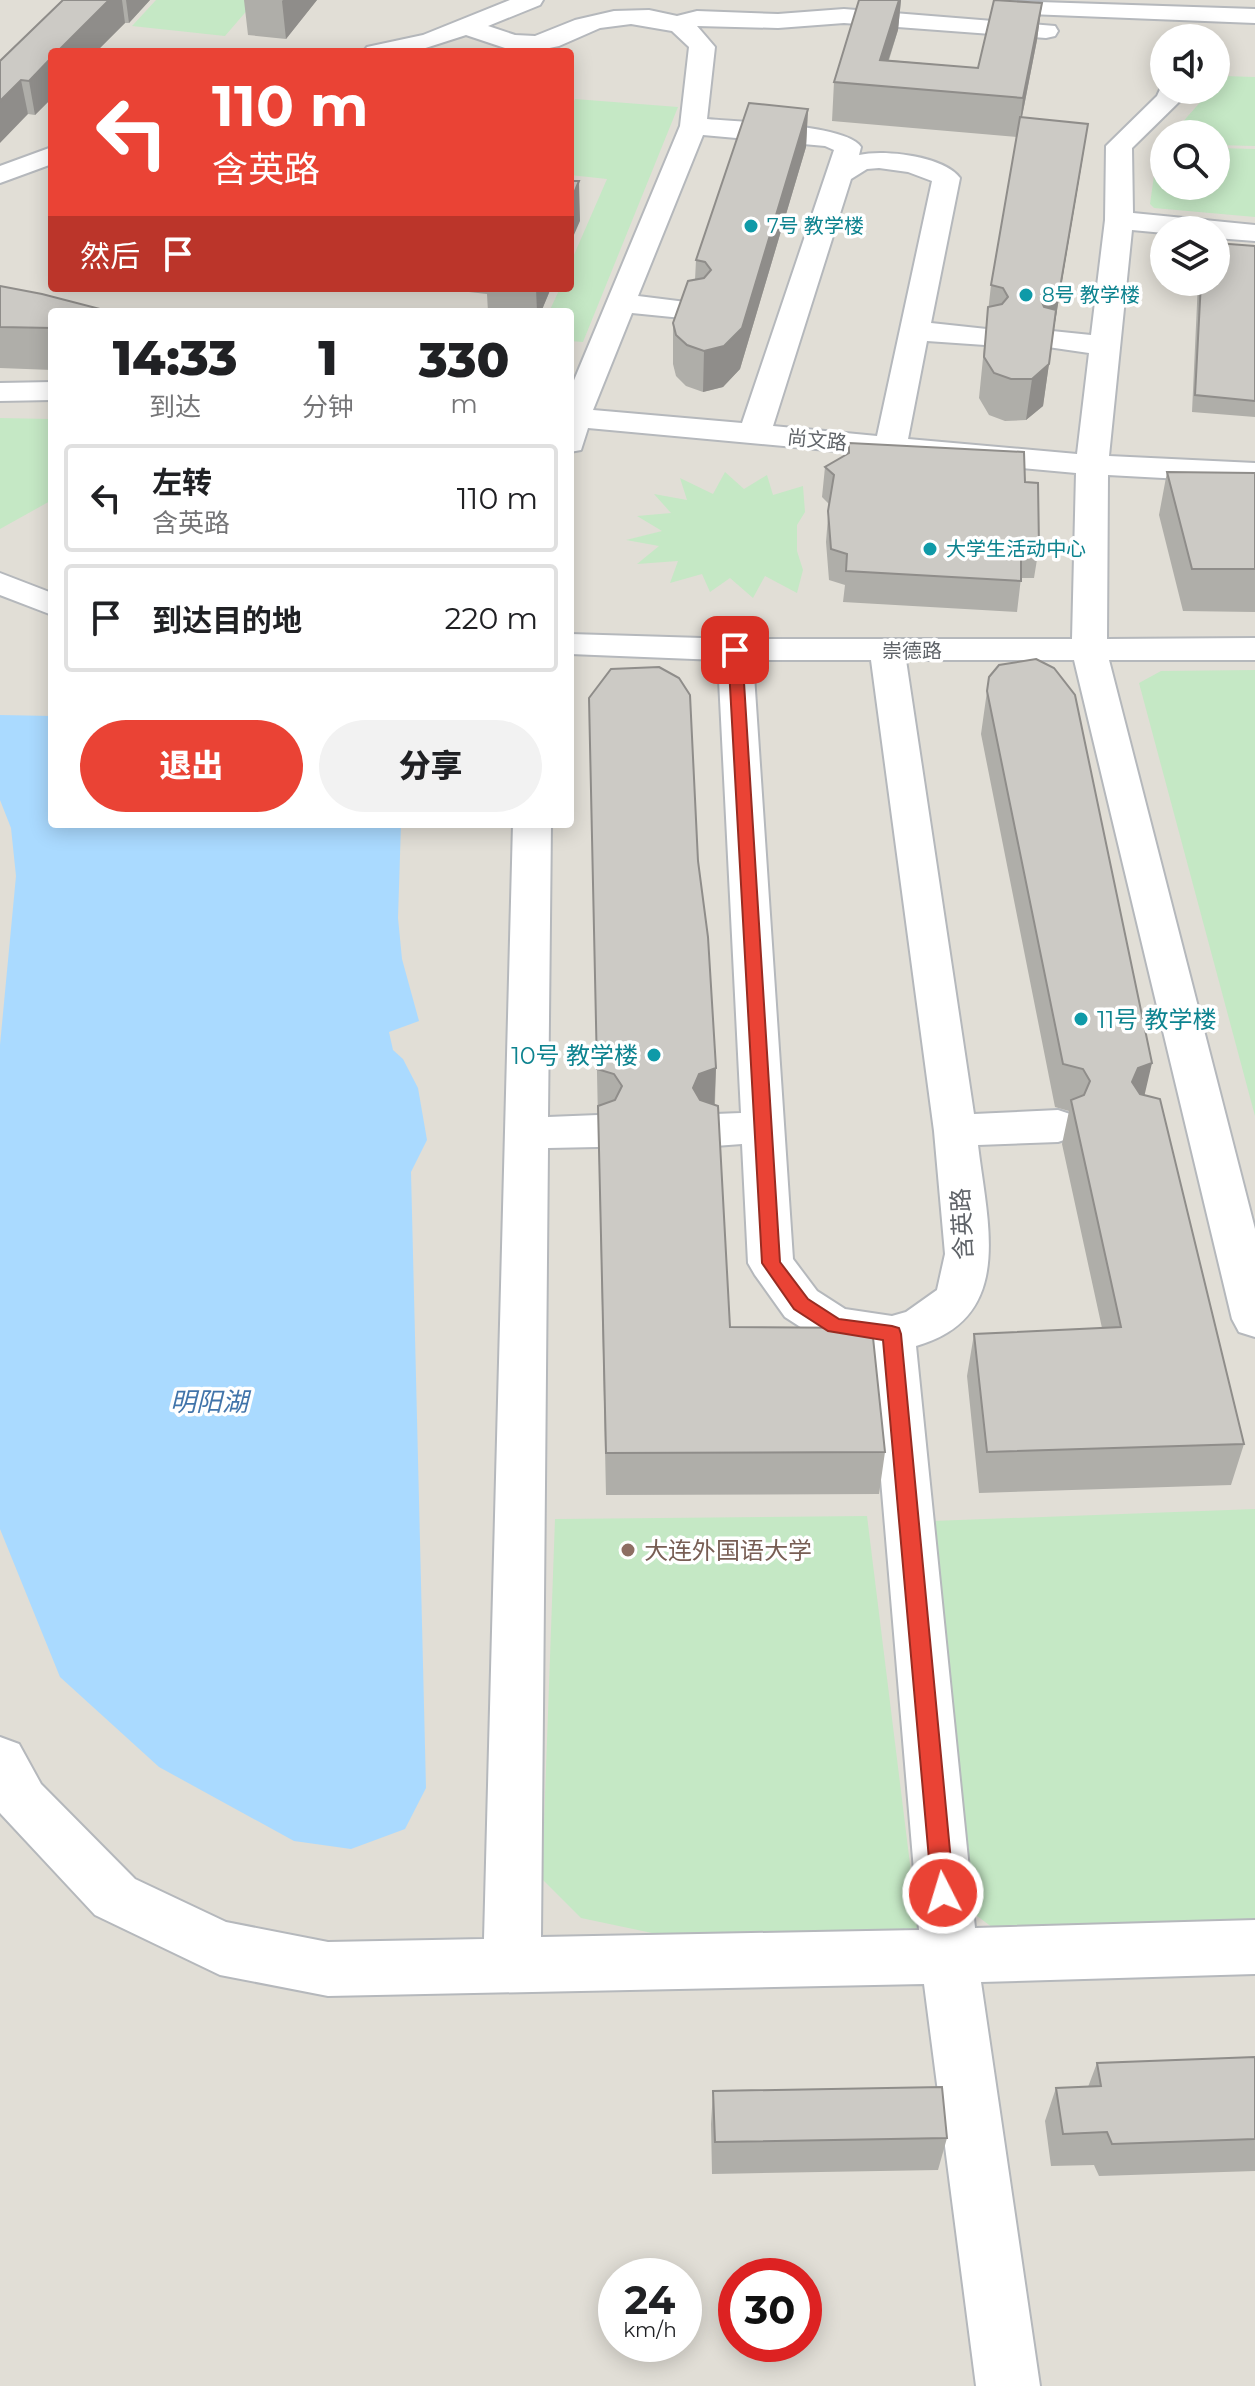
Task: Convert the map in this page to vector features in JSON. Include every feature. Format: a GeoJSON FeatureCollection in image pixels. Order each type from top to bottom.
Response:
{"type":"FeatureCollection","features":[{"type":"Feature","properties":{"kind":"street"},"geometry":{"type":"LineString","coordinates":[[396,48],[430,41],[531,0]]}},
{"type":"Feature","properties":{"kind":"street"},"geometry":{"type":"LineString","coordinates":[[909,0],[1160,24]]}},
{"type":"Feature","properties":{"kind":"street"},"geometry":{"type":"LineString","coordinates":[[677,24],[697,18],[778,21],[844,16],[1046,31]]}},
{"type":"Feature","properties":{"kind":"street"},"geometry":{"type":"LineString","coordinates":[[1193,24],[1255,16]]}},
{"type":"Feature","properties":{"kind":"street"},"geometry":{"type":"LineString","coordinates":[[467,27],[518,43],[546,41],[581,25],[605,19],[643,18],[677,24],[696,35],[702,47],[693,126],[574,419]]}},
{"type":"Feature","properties":{"kind":"street"},"geometry":{"type":"LineString","coordinates":[[1164,104],[1119,146],[1117,232],[1092,465],[1089,651],[1255,1319]]}},
{"type":"Feature","properties":{"kind":"street"},"geometry":{"type":"LineString","coordinates":[[693,126],[831,139],[848,147],[841,174],[780,318],[755,433]]}},
{"type":"Feature","properties":{"kind":"street"},"geometry":{"type":"LineString","coordinates":[[0,175],[48,157]]}},
{"type":"Feature","properties":{"kind":"street"},"geometry":{"type":"LineString","coordinates":[[841,174],[858,163],[884,162],[919,165],[946,178],[890,448]]}},
{"type":"Feature","properties":{"kind":"street"},"geometry":{"type":"LineString","coordinates":[[1117,232],[1255,233]]}},
{"type":"Feature","properties":{"kind":"street"},"geometry":{"type":"LineString","coordinates":[[1117,232],[1150,243]]}},
{"type":"Feature","properties":{"kind":"street"},"geometry":{"type":"LineString","coordinates":[[1230,254],[1255,256]]}},
{"type":"Feature","properties":{"kind":"street"},"geometry":{"type":"LineString","coordinates":[[621,303],[692,310]]}},
{"type":"Feature","properties":{"kind":"street"},"geometry":{"type":"LineString","coordinates":[[915,331],[985,336]]}},
{"type":"Feature","properties":{"kind":"street"},"geometry":{"type":"LineString","coordinates":[[1052,340],[1105,345]]}},
{"type":"Feature","properties":{"kind":"street"},"geometry":{"type":"LineString","coordinates":[[0,392],[48,391]]}},
{"type":"Feature","properties":{"kind":"street","name":"尚文路"},"geometry":{"type":"LineString","coordinates":[[574,426],[755,433],[1092,465],[1255,473]]}},
{"type":"Feature","properties":{"kind":"street"},"geometry":{"type":"LineString","coordinates":[[0,583],[48,603]]}},
{"type":"Feature","properties":{"kind":"street","name":"崇德路"},"geometry":{"type":"LineString","coordinates":[[574,644],[887,652],[1255,649]]}},
{"type":"Feature","properties":{"kind":"street","name":"含英路"},"geometry":{"type":"LineString","coordinates":[[735,650],[771,1263],[801,1304],[835,1326],[892,1334],[920,1327],[958,1299],[968,1254],[955,1131],[887,652]]}},
{"type":"Feature","properties":{"kind":"street"},"geometry":{"type":"LineString","coordinates":[[512,1965],[532,828]]}},
{"type":"Feature","properties":{"kind":"street"},"geometry":{"type":"LineString","coordinates":[[1161,1123],[1206,1122]]}},
{"type":"Feature","properties":{"kind":"street"},"geometry":{"type":"LineString","coordinates":[[955,1131],[1058,1126]]}},
{"type":"Feature","properties":{"kind":"street"},"geometry":{"type":"LineString","coordinates":[[715,1130],[763,1128]]}},
{"type":"Feature","properties":{"kind":"street"},"geometry":{"type":"LineString","coordinates":[[527,1133],[598,1131]]}},
{"type":"Feature","properties":{"kind":"street"},"geometry":{"type":"LineString","coordinates":[[892,1334],[949,1956],[1008,2386]]}},
{"type":"Feature","properties":{"kind":"street"},"geometry":{"type":"LineString","coordinates":[[0,1761],[22,1801],[115,1897],[220,1948],[328,1969],[1255,1947]]}},
{"type":"Feature","properties":{"kind":"shaded area","name":"大连外国语大学"},"geometry":{"type":"Polygon","coordinates":[[[0,0],[1255,0],[1255,2386],[0,2386],[0,0]]]}},
{"type":"Feature","properties":{"kind":"green space"},"geometry":{"type":"Polygon","coordinates":[[[156,0],[256,0],[225,36],[132,26],[156,0]]]}},
{"type":"Feature","properties":{"kind":"green space"},"geometry":{"type":"Polygon","coordinates":[[[1230,76],[1255,77],[1255,146],[1230,145],[1230,120],[1184,120],[1199,104],[1230,104],[1230,76]]]}},
{"type":"Feature","properties":{"kind":"green space"},"geometry":{"type":"Polygon","coordinates":[[[574,101],[678,107],[583,342],[574,341],[574,308],[551,308],[558,292],[574,292],[574,255],[607,179],[574,175],[574,101]]]}},
{"type":"Feature","properties":{"kind":"green space"},"geometry":{"type":"Polygon","coordinates":[[[1230,148],[1255,149],[1255,217],[1154,208],[1151,200],[1230,200],[1230,148]]]}},
{"type":"Feature","properties":{"kind":"green space"},"geometry":{"type":"Polygon","coordinates":[[[0,418],[48,419],[48,502],[0,529],[0,418]]]}},
{"type":"Feature","properties":{"kind":"green space"},"geometry":{"type":"Polygon","coordinates":[[[725,472],[744,489],[767,475],[773,495],[803,486],[805,512],[797,525],[797,551],[803,570],[797,593],[765,576],[753,598],[730,578],[710,592],[702,574],[670,583],[678,561],[637,564],[659,546],[626,540],[662,531],[637,516],[671,513],[654,494],[687,500],[680,478],[713,494],[725,472]]]}},
{"type":"Feature","properties":{"kind":"green space"},"geometry":{"type":"Polygon","coordinates":[[[1255,670],[1255,1116],[1139,683],[1161,671],[1255,670]]]}},
{"type":"Feature","properties":{"kind":"green space"},"geometry":{"type":"Polygon","coordinates":[[[1255,1509],[1255,1919],[1000,1933],[973,1913],[932,1521],[1255,1509]]]}},
{"type":"Feature","properties":{"kind":"green space"},"geometry":{"type":"Polygon","coordinates":[[[867,1516],[918,1929],[671,1937],[581,1918],[542,1879],[555,1519],[867,1516]]]}},
{"type":"Feature","properties":{"kind":"water","name":"明阳湖"},"geometry":{"type":"Polygon","coordinates":[[[0,715],[48,716],[48,828],[401,828],[398,918],[402,959],[419,1021],[389,1032],[393,1050],[403,1059],[418,1088],[427,1140],[411,1172],[426,1788],[405,1829],[351,1849],[294,1841],[159,1767],[60,1677],[0,1529],[0,1045],[16,876],[11,828],[0,800],[0,715]]]}},
{"type":"Feature","properties":{"kind":"building"},"geometry":{"type":"Polygon","coordinates":[[[63,0],[109,0],[61,48],[48,48],[48,61],[29,81],[21,80],[0,101],[0,61],[63,0]]]}},
{"type":"Feature","properties":{"kind":"building"},"geometry":{"type":"Polygon","coordinates":[[[859,0],[899,0],[880,60],[978,68],[994,0],[1042,3],[1023,98],[834,82],[859,0]]]}},
{"type":"Feature","properties":{"kind":"building","name":"7号 教学楼"},"geometry":{"type":"Polygon","coordinates":[[[749,103],[808,109],[742,328],[724,346],[704,351],[687,345],[676,335],[673,323],[688,281],[704,278],[711,270],[705,262],[696,260],[749,103]]]}},
{"type":"Feature","properties":{"kind":"building","name":"8号 教学楼"},"geometry":{"type":"Polygon","coordinates":[[[1020,117],[1088,124],[1060,288],[1046,290],[1040,298],[1044,307],[1056,310],[1049,364],[1032,379],[1011,379],[994,373],[984,357],[988,307],[1002,304],[1008,297],[1003,288],[991,285],[1020,117]]]}},
{"type":"Feature","properties":{"kind":"building"},"geometry":{"type":"Polygon","coordinates":[[[1230,244],[1255,246],[1255,401],[1195,395],[1200,296],[1230,296],[1230,244]]]}},
{"type":"Feature","properties":{"kind":"building"},"geometry":{"type":"Polygon","coordinates":[[[0,286],[96,308],[48,308],[48,328],[0,327],[0,286]]]}},
{"type":"Feature","properties":{"kind":"building","name":"大学生活动中心"},"geometry":{"type":"Polygon","coordinates":[[[849,443],[1024,452],[1025,482],[1038,483],[1039,547],[1021,546],[1021,581],[846,571],[847,554],[831,549],[828,511],[834,475],[825,467],[849,453],[849,443]]]}},
{"type":"Feature","properties":{"kind":"building"},"geometry":{"type":"Polygon","coordinates":[[[1167,472],[1255,473],[1255,569],[1192,569],[1167,472]]]}},
{"type":"Feature","properties":{"kind":"building","name":"11号 教学楼"},"geometry":{"type":"Polygon","coordinates":[[[1036,659],[1054,668],[1075,695],[1152,1063],[1138,1068],[1132,1082],[1140,1094],[1160,1099],[1244,1444],[987,1452],[974,1334],[1121,1327],[1071,1100],[1084,1095],[1090,1081],[1083,1069],[1063,1064],[987,691],[989,677],[999,665],[1036,659]]]}},
{"type":"Feature","properties":{"kind":"building","name":"10号 教学楼"},"geometry":{"type":"Polygon","coordinates":[[[659,667],[679,678],[690,695],[698,861],[708,937],[716,1068],[699,1074],[693,1088],[700,1100],[718,1106],[730,1327],[872,1328],[885,1452],[606,1453],[598,1106],[615,1100],[622,1086],[614,1074],[597,1069],[589,698],[611,669],[659,667]]]}},
{"type":"Feature","properties":{"kind":"building"},"geometry":{"type":"Polygon","coordinates":[[[1255,2057],[1255,2139],[1112,2144],[1107,2132],[1063,2134],[1056,2088],[1101,2086],[1097,2063],[1255,2057]]]}},
{"type":"Feature","properties":{"kind":"building"},"geometry":{"type":"Polygon","coordinates":[[[942,2087],[947,2138],[715,2142],[713,2091],[942,2087]]]}},
{"type":"Feature","properties":{"kind":"place","name":"7号 教学楼"},"geometry":{"type":"Point","coordinates":[751,226]}},
{"type":"Feature","properties":{"kind":"place","name":"8号 教学楼"},"geometry":{"type":"Point","coordinates":[1026,295]}},
{"type":"Feature","properties":{"kind":"place","name":"大学生活动中心"},"geometry":{"type":"Point","coordinates":[930,549]}},
{"type":"Feature","properties":{"kind":"place","name":"11号 教学楼"},"geometry":{"type":"Point","coordinates":[1081,1019]}},
{"type":"Feature","properties":{"kind":"place","name":"10号 教学楼"},"geometry":{"type":"Point","coordinates":[654,1055]}},
{"type":"Feature","properties":{"kind":"place","name":"大连外国语大学"},"geometry":{"type":"Point","coordinates":[628,1550]}},
{"type":"Feature","properties":{"kind":"route"},"geometry":{"type":"LineString","coordinates":[[735,650],[771,1263],[801,1304],[835,1326],[892,1334],[943,1893]]}}]}
